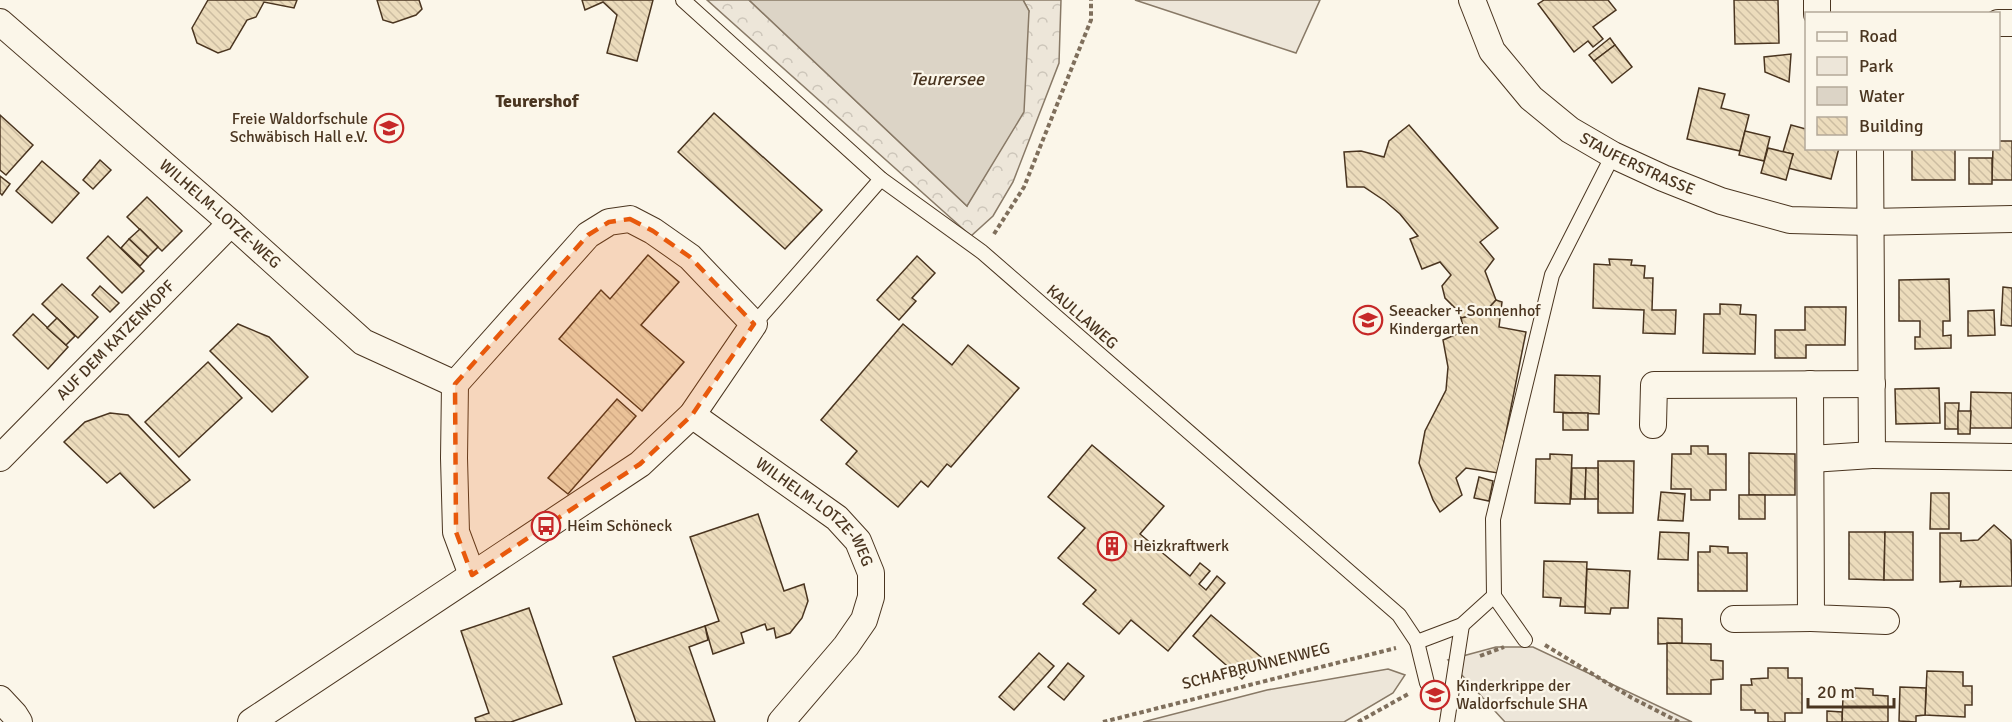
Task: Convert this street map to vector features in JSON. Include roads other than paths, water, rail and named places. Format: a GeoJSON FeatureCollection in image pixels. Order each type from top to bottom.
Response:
{"type":"FeatureCollection","features":[{"type":"Feature","properties":{"kind":"street","name":"STAUFERSTRASSE"},"geometry":{"type":"LineString","coordinates":[[1472,0],[1492,51],[1531,98],[1570,130],[1613,155],[1663,178],[1721,201],[1790,220],[1869,222],[2012,219]]}},
{"type":"Feature","properties":{"kind":"street","name":"WILHELM-LOTZE-WEG"},"geometry":{"type":"LineString","coordinates":[[0,22],[231,223],[363,342],[455,384]]}},
{"type":"Feature","properties":{"kind":"street"},"geometry":{"type":"LineString","coordinates":[[1870,150],[1872,455]]}},
{"type":"Feature","properties":{"kind":"street"},"geometry":{"type":"LineString","coordinates":[[251,722],[640,464],[692,415],[754,324],[690,257],[653,231],[630,219],[609,222],[588,236],[455,384],[456,532],[472,575]]}},
{"type":"Feature","properties":{"kind":"street","name":"AUF DEM KATZENKOPF"},"geometry":{"type":"LineString","coordinates":[[0,458],[231,223]]}},
{"type":"Feature","properties":{"kind":"street"},"geometry":{"type":"LineString","coordinates":[[1810,384],[1811,618]]}},
{"type":"Feature","properties":{"kind":"street"},"geometry":{"type":"LineString","coordinates":[[1653,425],[1654,385],[1872,384]]}},
{"type":"Feature","properties":{"kind":"street","name":"WILHELM-LOTZE-WEG"},"geometry":{"type":"LineString","coordinates":[[692,415],[837,518],[858,541],[871,573],[871,597],[864,620],[846,646],[781,722]]}},
{"type":"Feature","properties":{"kind":"street"},"geometry":{"type":"LineString","coordinates":[[1811,459],[1872,455],[2012,457]]}},
{"type":"Feature","properties":{"kind":"street"},"geometry":{"type":"LineString","coordinates":[[1734,619],[1811,618],[1886,621]]}},
{"type":"Feature","properties":{"kind":"street"},"geometry":{"type":"LineString","coordinates":[[0,699],[19,722]]}},
{"type":"Feature","properties":{"kind":"lane","name":"KAULLAWEG"},"geometry":{"type":"LineString","coordinates":[[683,0],[881,179],[982,252],[1399,615],[1417,642],[1427,683]]}},
{"type":"Feature","properties":{"kind":"lane"},"geometry":{"type":"LineString","coordinates":[[1525,640],[1494,596],[1493,519],[1552,274],[1613,155]]}},
{"type":"Feature","properties":{"kind":"lane"},"geometry":{"type":"LineString","coordinates":[[754,324],[881,179]]}},
{"type":"Feature","properties":{"kind":"lane"},"geometry":{"type":"LineString","coordinates":[[1417,642],[1462,625],[1494,596]]}},
{"type":"Feature","properties":{"kind":"lane"},"geometry":{"type":"LineString","coordinates":[[1447,722],[1462,625]]}},
{"type":"Feature","properties":{"kind":"water","name":"Teurersee"},"geometry":{"type":"Polygon","coordinates":[[[749,0],[1023,0],[1029,11],[1024,112],[967,206],[749,0]]]}},
{"type":"Feature","properties":{"kind":"place","name":"Freie Waldorfschule Schwäbisch Hall e.V."},"geometry":{"type":"Point","coordinates":[389,128]}},
{"type":"Feature","properties":{"kind":"place","name":"Seeacker + Sonnenhof Kindergarten"},"geometry":{"type":"Point","coordinates":[1368,320]}},
{"type":"Feature","properties":{"kind":"place","name":"Heim Schöneck"},"geometry":{"type":"Point","coordinates":[546,526]}},
{"type":"Feature","properties":{"kind":"place","name":"Heizkraftwerk"},"geometry":{"type":"Point","coordinates":[1112,546]}},
{"type":"Feature","properties":{"kind":"place","name":"Kinderkrippe der Waldorfschule SHA"},"geometry":{"type":"Point","coordinates":[1435,695]}},
{"type":"Feature","properties":{"kind":"district","name":"Teurershof"},"geometry":{"type":"Point","coordinates":[537,101]}}]}
